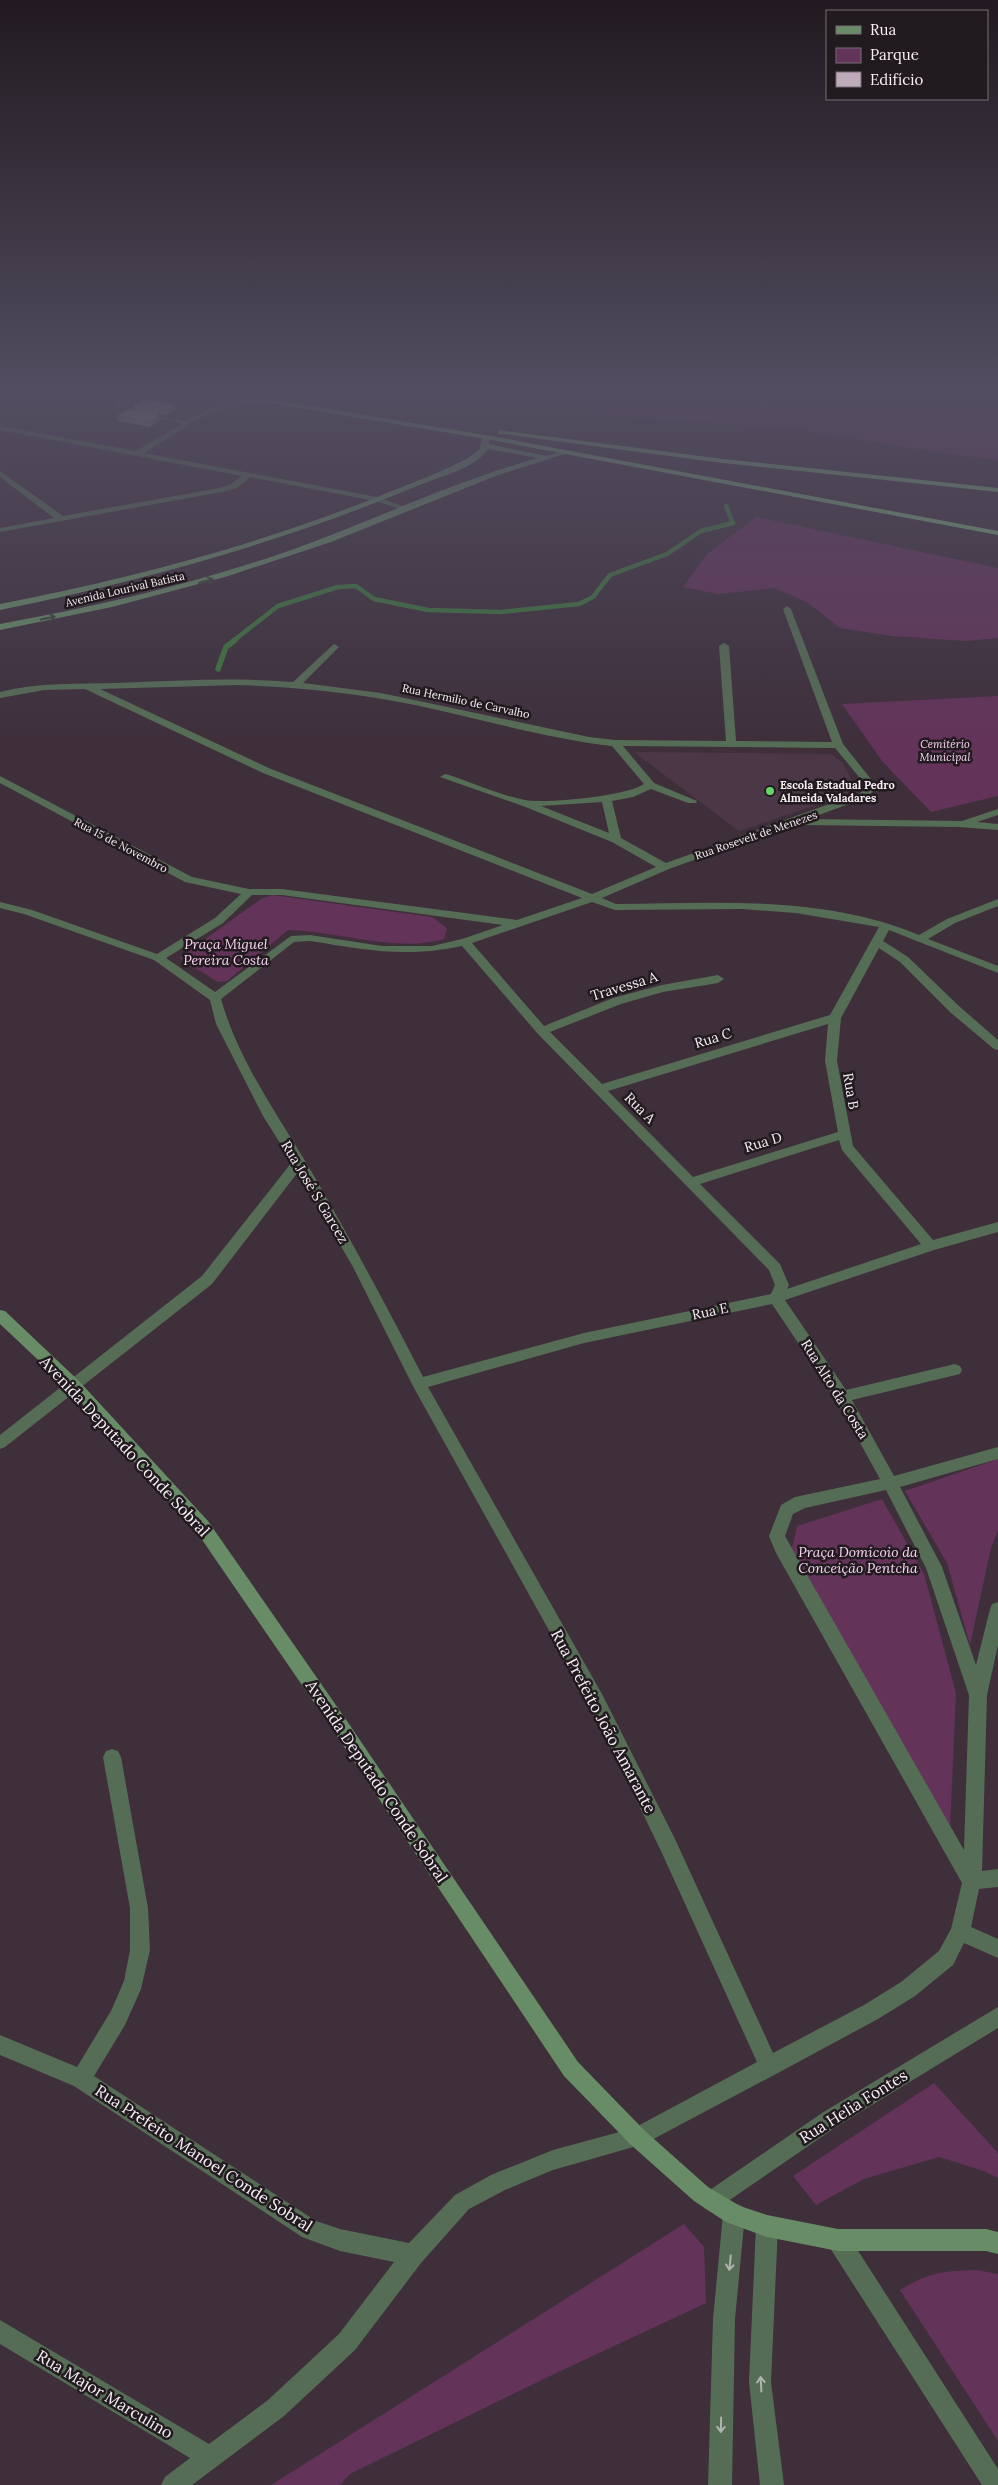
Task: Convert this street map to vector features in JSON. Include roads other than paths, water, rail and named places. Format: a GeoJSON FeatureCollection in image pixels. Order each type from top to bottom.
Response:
{"type":"FeatureCollection","features":[{"type":"Feature","properties":{"kind":"highway"},"geometry":{"type":"LineString","coordinates":[[868,509],[998,533]]}},
{"type":"Feature","properties":{"kind":"main road","name":"Avenida Lourival Batista"},"geometry":{"type":"LineString","coordinates":[[0,607],[63,595],[168,569],[317,522],[351,509]]}},
{"type":"Feature","properties":{"kind":"main road","name":"Avenida Lourival Batista"},"geometry":{"type":"LineString","coordinates":[[0,627],[106,606],[208,581],[294,552],[407,509]]}},
{"type":"Feature","properties":{"kind":"main road","name":"Avenida Deputado Conde Sobral"},"geometry":{"type":"LineString","coordinates":[[0,1315],[74,1385],[202,1526],[336,1719],[571,2069],[637,2137],[711,2201],[734,2214],[767,2226],[838,2240],[986,2240],[998,2243]]}},
{"type":"Feature","properties":{"kind":"street"},"geometry":{"type":"LineString","coordinates":[[48,509],[61,519]]}},
{"type":"Feature","properties":{"kind":"street"},"geometry":{"type":"LineString","coordinates":[[0,530],[117,509]]}},
{"type":"Feature","properties":{"kind":"street","name":"Rua Rosevelt de Menezes"},"geometry":{"type":"LineString","coordinates":[[521,925],[593,898],[665,867],[855,800],[869,790],[869,783],[838,745],[787,609]]}},
{"type":"Feature","properties":{"kind":"street"},"geometry":{"type":"LineString","coordinates":[[724,646],[731,745]]}},
{"type":"Feature","properties":{"kind":"street"},"geometry":{"type":"LineString","coordinates":[[295,685],[334,647]]}},
{"type":"Feature","properties":{"kind":"street","name":"Rua Hermilio de Carvalho"},"geometry":{"type":"LineString","coordinates":[[0,695],[36,686],[88,687],[191,682],[295,685],[396,699],[558,735],[615,743],[838,745]]}},
{"type":"Feature","properties":{"kind":"street","name":"Rua Hermilio de Carvalho"},"geometry":{"type":"LineString","coordinates":[[88,687],[267,771],[593,898]]}},
{"type":"Feature","properties":{"kind":"street"},"geometry":{"type":"LineString","coordinates":[[615,743],[647,779],[650,785],[692,801]]}},
{"type":"Feature","properties":{"kind":"street"},"geometry":{"type":"LineString","coordinates":[[445,777],[527,804],[616,840],[665,867]]}},
{"type":"Feature","properties":{"kind":"street","name":"Rua 15 de Novembro"},"geometry":{"type":"LineString","coordinates":[[1,781],[189,880],[249,892]]}},
{"type":"Feature","properties":{"kind":"street"},"geometry":{"type":"LineString","coordinates":[[527,804],[638,794],[646,790],[650,785]]}},
{"type":"Feature","properties":{"kind":"street"},"geometry":{"type":"LineString","coordinates":[[606,798],[616,840]]}},
{"type":"Feature","properties":{"kind":"street"},"geometry":{"type":"LineString","coordinates":[[959,824],[998,812]]}},
{"type":"Feature","properties":{"kind":"street"},"geometry":{"type":"LineString","coordinates":[[790,822],[959,824],[998,827]]}},
{"type":"Feature","properties":{"kind":"street"},"geometry":{"type":"LineString","coordinates":[[158,958],[216,922],[241,902],[249,892],[282,892],[521,925]]}},
{"type":"Feature","properties":{"kind":"street"},"geometry":{"type":"LineString","coordinates":[[593,898],[616,908],[691,905],[751,907],[805,911],[886,925],[998,970]]}},
{"type":"Feature","properties":{"kind":"street"},"geometry":{"type":"LineString","coordinates":[[919,939],[951,921],[998,902]]}},
{"type":"Feature","properties":{"kind":"street"},"geometry":{"type":"LineString","coordinates":[[0,905],[28,912],[158,958],[215,998],[291,939],[310,938],[382,949],[432,949],[465,942],[521,925]]}},
{"type":"Feature","properties":{"kind":"street","name":"Rua B"},"geometry":{"type":"LineString","coordinates":[[886,925],[835,1018],[831,1061],[847,1147],[930,1246]]}},
{"type":"Feature","properties":{"kind":"street","name":"Rua A"},"geometry":{"type":"LineString","coordinates":[[465,942],[542,1031],[774,1268],[782,1285],[776,1298]]}},
{"type":"Feature","properties":{"kind":"street"},"geometry":{"type":"LineString","coordinates":[[877,942],[908,962],[965,1019],[998,1046]]}},
{"type":"Feature","properties":{"kind":"street","name":"Travessa A"},"geometry":{"type":"LineString","coordinates":[[542,1031],[617,1001],[662,989],[718,979]]}},
{"type":"Feature","properties":{"kind":"street","name":"Rua José S Garcez"},"geometry":{"type":"LineString","coordinates":[[215,998],[222,1024],[246,1073],[269,1116],[299,1162],[360,1267],[419,1384]]}},
{"type":"Feature","properties":{"kind":"street","name":"Rua C"},"geometry":{"type":"LineString","coordinates":[[600,1089],[835,1018]]}},
{"type":"Feature","properties":{"kind":"street","name":"Rua D"},"geometry":{"type":"LineString","coordinates":[[691,1182],[844,1134]]}},
{"type":"Feature","properties":{"kind":"street"},"geometry":{"type":"LineString","coordinates":[[0,1443],[207,1280],[299,1162]]}},
{"type":"Feature","properties":{"kind":"street","name":"Rua E"},"geometry":{"type":"LineString","coordinates":[[419,1384],[584,1338],[776,1298],[930,1246],[998,1228]]}},
{"type":"Feature","properties":{"kind":"street","name":"Rua Alto da Costa"},"geometry":{"type":"LineString","coordinates":[[776,1298],[842,1397],[891,1483]]}},
{"type":"Feature","properties":{"kind":"street"},"geometry":{"type":"LineString","coordinates":[[842,1397],[955,1370]]}},
{"type":"Feature","properties":{"kind":"street","name":"Rua Prefeito João Amarante"},"geometry":{"type":"LineString","coordinates":[[419,1384],[596,1699],[668,1845],[769,2067]]}},
{"type":"Feature","properties":{"kind":"street"},"geometry":{"type":"LineString","coordinates":[[972,1881],[782,1548],[777,1536],[787,1510],[800,1502],[891,1483],[998,1453]]}},
{"type":"Feature","properties":{"kind":"street"},"geometry":{"type":"LineString","coordinates":[[891,1483],[934,1567],[978,1695]]}},
{"type":"Feature","properties":{"kind":"street"},"geometry":{"type":"LineString","coordinates":[[173,2485],[276,2408],[347,2342],[413,2254],[462,2202],[498,2182],[553,2160],[637,2137],[908,1990],[946,1958],[960,1932],[972,1881],[978,1695],[998,1609]]}},
{"type":"Feature","properties":{"kind":"street"},"geometry":{"type":"LineString","coordinates":[[81,2079],[118,2018],[134,1982],[140,1950],[139,1908],[112,1757]]}},
{"type":"Feature","properties":{"kind":"street"},"geometry":{"type":"LineString","coordinates":[[972,1881],[998,1878]]}},
{"type":"Feature","properties":{"kind":"street"},"geometry":{"type":"LineString","coordinates":[[960,1932],[998,1949]]}},
{"type":"Feature","properties":{"kind":"street","name":"Rua Helia Fontes"},"geometry":{"type":"LineString","coordinates":[[711,2201],[828,2120],[998,2017]]}},
{"type":"Feature","properties":{"kind":"street","name":"Rua Prefeito Manoel Conde Sobral"},"geometry":{"type":"LineString","coordinates":[[0,2045],[81,2079],[310,2228],[340,2240],[413,2254]]}},
{"type":"Feature","properties":{"kind":"street"},"geometry":{"type":"LineString","coordinates":[[720,2485],[724,2319],[734,2214]]}},
{"type":"Feature","properties":{"kind":"street"},"geometry":{"type":"LineString","coordinates":[[767,2226],[760,2382],[772,2485]]}},
{"type":"Feature","properties":{"kind":"street"},"geometry":{"type":"LineString","coordinates":[[838,2240],[995,2485]]}},
{"type":"Feature","properties":{"kind":"street","name":"Rua Major Marculino"},"geometry":{"type":"LineString","coordinates":[[0,2331],[211,2458]]}},
{"type":"Feature","properties":{"kind":"waterway"},"geometry":{"type":"LineString","coordinates":[[233,641],[278,606],[338,587],[356,586],[374,599],[428,610],[501,612],[579,604],[593,597],[610,575],[667,554],[701,531],[733,523],[727,509]]}},
{"type":"Feature","properties":{"kind":"waterway"},"geometry":{"type":"LineString","coordinates":[[218,669],[226,647],[235,640]]}},
{"type":"Feature","properties":{"kind":"place","name":"Escola Estadual Pedro Almeida Valadares"},"geometry":{"type":"Point","coordinates":[770,791]}},
{"type":"Feature","properties":{"kind":"park label","name":"Cemitério Municipal"},"geometry":{"type":"Point","coordinates":[945,750]}},
{"type":"Feature","properties":{"kind":"park label","name":"Praça Miguel Pereira Costa"},"geometry":{"type":"Point","coordinates":[226,952]}},
{"type":"Feature","properties":{"kind":"park label","name":"Praça Domicoio da Conceição Pentcha"},"geometry":{"type":"Point","coordinates":[858,1560]}}]}
